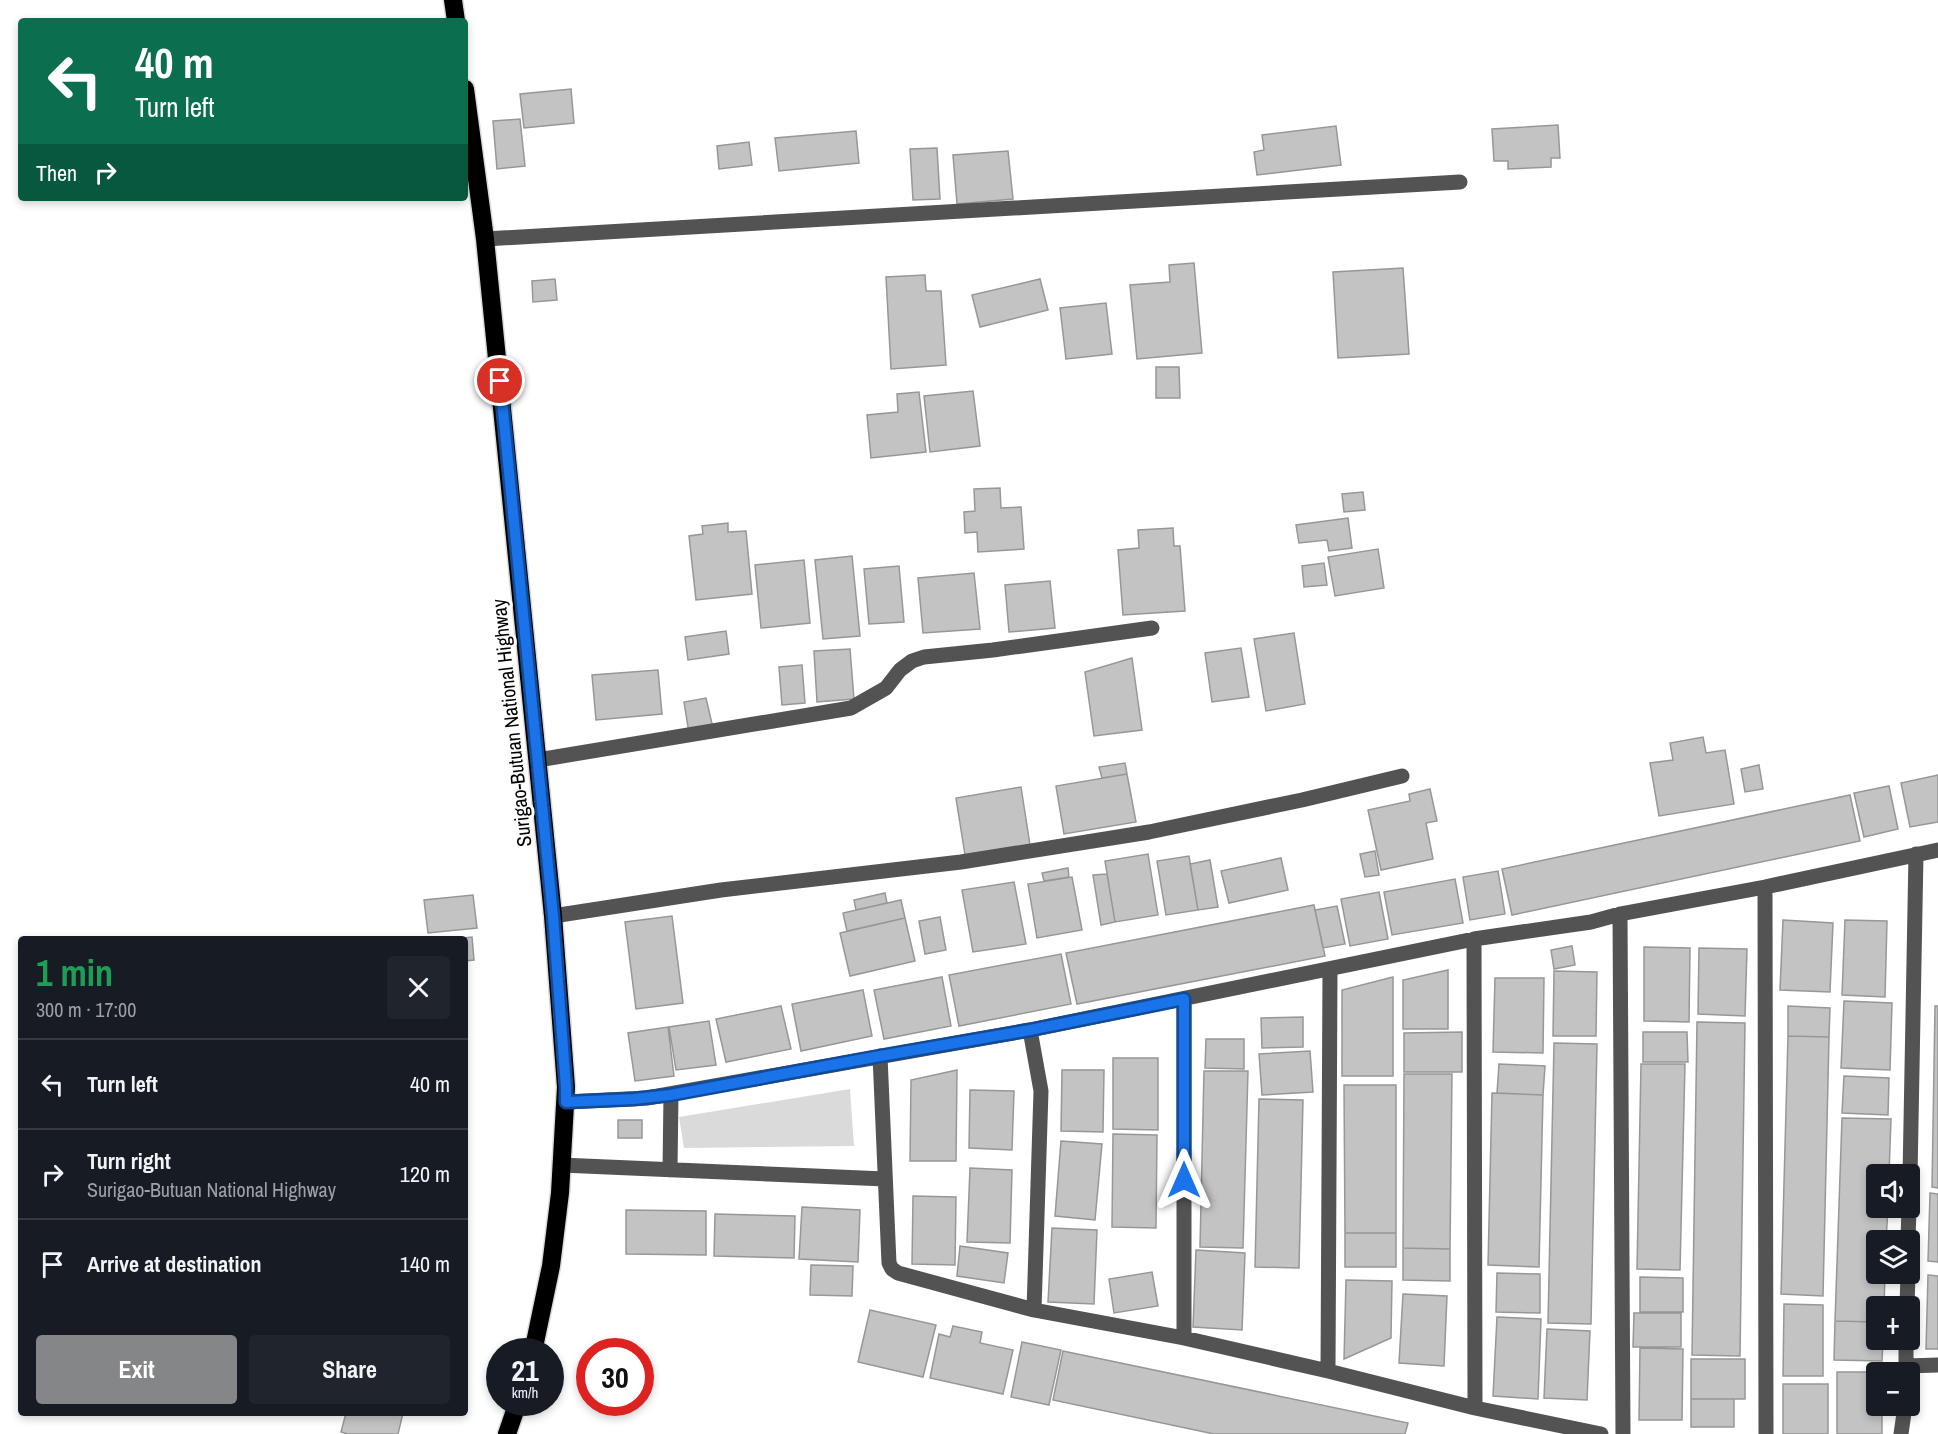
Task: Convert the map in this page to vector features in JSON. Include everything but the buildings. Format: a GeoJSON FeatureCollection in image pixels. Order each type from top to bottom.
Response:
{"type":"FeatureCollection","features":[{"type":"Feature","properties":{"kind":"highway"},"geometry":{"type":"LineString","coordinates":[[453,0],[456,18]]}},
{"type":"Feature","properties":{"kind":"highway","name":"Surigao-Butuan National Highway"},"geometry":{"type":"LineString","coordinates":[[468,112],[485,239],[538,760],[566,1087],[560,1193],[552,1266],[536,1338]]}},
{"type":"Feature","properties":{"kind":"highway"},"geometry":{"type":"LineString","coordinates":[[507,1434],[513,1416]]}},
{"type":"Feature","properties":{"kind":"street"},"geometry":{"type":"LineString","coordinates":[[485,239],[1460,182]]}},
{"type":"Feature","properties":{"kind":"street"},"geometry":{"type":"LineString","coordinates":[[538,760],[850,708],[886,688],[900,670],[912,661],[924,657],[1152,628]]}},
{"type":"Feature","properties":{"kind":"street"},"geometry":{"type":"LineString","coordinates":[[553,916],[721,890],[961,862],[1149,832],[1302,800],[1402,776]]}},
{"type":"Feature","properties":{"kind":"street"},"geometry":{"type":"LineString","coordinates":[[566,1102],[670,1095],[1030,1030],[1474,939],[1591,922],[1620,914],[1938,850]]}},
{"type":"Feature","properties":{"kind":"street"},"geometry":{"type":"LineString","coordinates":[[1910,1164],[1916,854]]}},
{"type":"Feature","properties":{"kind":"street"},"geometry":{"type":"LineString","coordinates":[[1765,886],[1766,1434]]}},
{"type":"Feature","properties":{"kind":"street"},"geometry":{"type":"LineString","coordinates":[[1620,914],[1623,1434]]}},
{"type":"Feature","properties":{"kind":"street"},"geometry":{"type":"LineString","coordinates":[[1474,939],[1475,1408]]}},
{"type":"Feature","properties":{"kind":"street"},"geometry":{"type":"LineString","coordinates":[[1328,1371],[1330,969]]}},
{"type":"Feature","properties":{"kind":"street"},"geometry":{"type":"LineString","coordinates":[[1184,999],[1184,1338]]}},
{"type":"Feature","properties":{"kind":"street"},"geometry":{"type":"LineString","coordinates":[[1030,1030],[1041,1091],[1034,1310]]}},
{"type":"Feature","properties":{"kind":"street"},"geometry":{"type":"LineString","coordinates":[[880,1056],[889,1263],[892,1269],[909,1277],[1034,1310],[1184,1338],[1475,1408],[1601,1434]]}},
{"type":"Feature","properties":{"kind":"street"},"geometry":{"type":"LineString","coordinates":[[670,1095],[670,1170]]}},
{"type":"Feature","properties":{"kind":"street"},"geometry":{"type":"LineString","coordinates":[[561,1166],[885,1179]]}},
{"type":"Feature","properties":{"kind":"street"},"geometry":{"type":"LineString","coordinates":[[1920,1367],[1938,1365]]}},
{"type":"Feature","properties":{"kind":"street"},"geometry":{"type":"LineString","coordinates":[[1902,1434],[1904,1416]]}},
{"type":"Feature","properties":{"kind":"shaded area"},"geometry":{"type":"Polygon","coordinates":[[[850,1089],[854,1146],[684,1148],[679,1117],[850,1089]]]}},
{"type":"Feature","properties":{"kind":"route"},"geometry":{"type":"LineString","coordinates":[[500,381],[553,916],[566,1102],[670,1095],[1030,1030],[1184,999],[1184,1180]]}}]}
